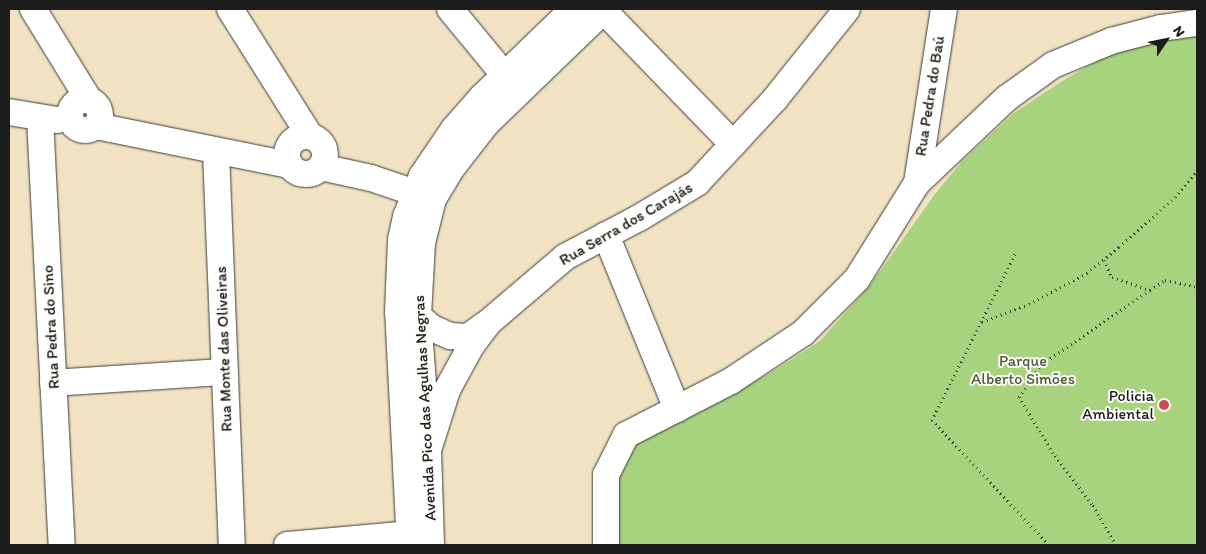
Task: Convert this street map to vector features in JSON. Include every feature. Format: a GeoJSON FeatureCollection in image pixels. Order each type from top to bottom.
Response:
{"type":"FeatureCollection","features":[{"type":"Feature","properties":{"kind":"street"},"geometry":{"type":"LineString","coordinates":[[33,9],[89,100],[94,102],[100,111],[100,116],[83,124]]}},
{"type":"Feature","properties":{"kind":"street"},"geometry":{"type":"LineString","coordinates":[[230,9],[319,151]]}},
{"type":"Feature","properties":{"kind":"street"},"geometry":{"type":"LineString","coordinates":[[450,9],[510,83]]}},
{"type":"Feature","properties":{"kind":"street","name":"Avenida Pico das Agulhas Negras"},"geometry":{"type":"LineString","coordinates":[[510,83],[573,9]]}},
{"type":"Feature","properties":{"kind":"street"},"geometry":{"type":"LineString","coordinates":[[604,9],[733,144]]}},
{"type":"Feature","properties":{"kind":"street","name":"Avenida Pico das Agulhas Negras"},"geometry":{"type":"LineString","coordinates":[[417,541],[428,450],[418,316],[424,195],[435,154],[454,129],[604,9]]}},
{"type":"Feature","properties":{"kind":"street","name":"Rua Serra dos Carajás"},"geometry":{"type":"LineString","coordinates":[[428,450],[447,390],[471,346],[489,322],[565,257],[697,183],[775,99],[847,9]]}},
{"type":"Feature","properties":{"kind":"street","name":"Rua Pedra do Baú"},"geometry":{"type":"LineString","coordinates":[[917,183],[944,9]]}},
{"type":"Feature","properties":{"kind":"street"},"geometry":{"type":"LineString","coordinates":[[606,545],[606,475],[626,435],[731,382],[803,333],[857,279],[917,183],[1007,98],[1054,66],[1111,41],[1161,28],[1197,23]]}},
{"type":"Feature","properties":{"kind":"street"},"geometry":{"type":"LineString","coordinates":[[9,112],[83,124],[289,165],[286,152],[292,141],[298,137],[319,151],[371,178],[424,195]]}},
{"type":"Feature","properties":{"kind":"street","name":"Rua Pedra do Sino"},"geometry":{"type":"LineString","coordinates":[[40,118],[53,383],[57,542]]}},
{"type":"Feature","properties":{"kind":"street","name":"Rua Monte das Oliveiras"},"geometry":{"type":"LineString","coordinates":[[216,152],[232,545]]}},
{"type":"Feature","properties":{"kind":"street","name":"Avenida Pico das Agulhas Negras"},"geometry":{"type":"LineString","coordinates":[[417,541],[398,312],[401,240],[406,217],[424,195]]}},
{"type":"Feature","properties":{"kind":"street"},"geometry":{"type":"LineString","coordinates":[[606,235],[676,409]]}},
{"type":"Feature","properties":{"kind":"street"},"geometry":{"type":"LineString","coordinates":[[418,316],[432,328],[450,336],[468,337],[489,322]]}},
{"type":"Feature","properties":{"kind":"street"},"geometry":{"type":"LineString","coordinates":[[53,383],[225,372]]}},
{"type":"Feature","properties":{"kind":"street"},"geometry":{"type":"LineString","coordinates":[[288,545],[417,541]]}},
{"type":"Feature","properties":{"kind":"path"},"geometry":{"type":"LineString","coordinates":[[981,322],[1029,304],[1087,273],[1175,197],[1197,171]]}},
{"type":"Feature","properties":{"kind":"path"},"geometry":{"type":"LineString","coordinates":[[1015,254],[932,420],[1049,545]]}},
{"type":"Feature","properties":{"kind":"path"},"geometry":{"type":"LineString","coordinates":[[1104,260],[1112,277],[1150,290]]}},
{"type":"Feature","properties":{"kind":"path"},"geometry":{"type":"LineString","coordinates":[[1116,545],[1092,504],[1053,453],[1019,398],[1042,364],[1165,280],[1197,287]]}},
{"type":"Feature","properties":{"kind":"green space","name":"Parque Alberto Simões"},"geometry":{"type":"Polygon","coordinates":[[[1197,33],[1197,545],[618,545],[616,484],[631,448],[640,441],[767,375],[820,341],[871,284],[935,194],[963,160],[1014,113],[1067,78],[1102,58],[1139,43],[1197,33]]]}},
{"type":"Feature","properties":{"kind":"place","name":"Policia Ambiental"},"geometry":{"type":"Point","coordinates":[1164,405]}}]}
